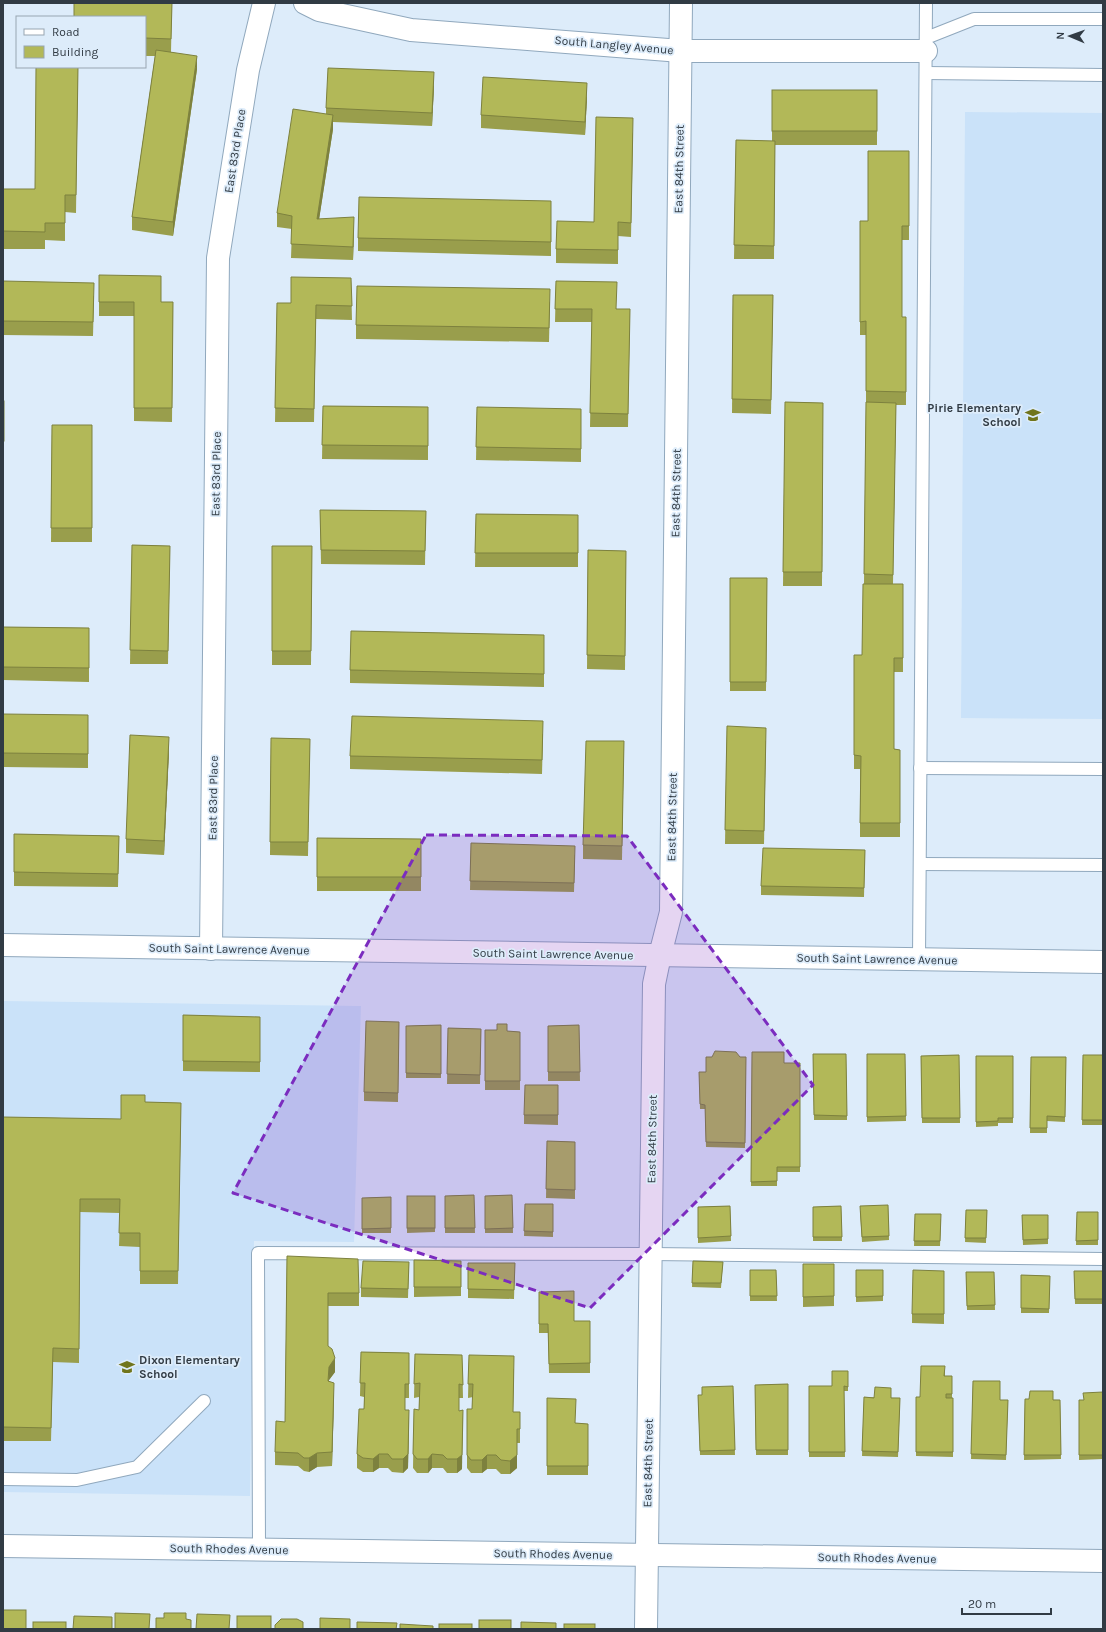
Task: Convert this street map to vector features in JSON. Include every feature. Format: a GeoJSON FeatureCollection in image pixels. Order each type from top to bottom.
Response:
{"type":"FeatureCollection","features":[{"type":"Feature","properties":{"kind":"street","name":"East 83rd Place"},"geometry":{"type":"LineString","coordinates":[[211,949],[218,258],[248,70],[264,3]]}},
{"type":"Feature","properties":{"kind":"street","name":"South Langley Avenue"},"geometry":{"type":"LineString","coordinates":[[305,3],[319,10],[410,30],[681,51],[926,45]]}},
{"type":"Feature","properties":{"kind":"street","name":"East 84th Street"},"geometry":{"type":"LineString","coordinates":[[646,1629],[654,984],[671,912],[681,3]]}},
{"type":"Feature","properties":{"kind":"street","name":"South Saint Lawrence Avenue"},"geometry":{"type":"LineString","coordinates":[[3,945],[1103,962]]}},
{"type":"Feature","properties":{"kind":"street","name":"South Rhodes Avenue"},"geometry":{"type":"LineString","coordinates":[[3,1546],[1103,1561]]}},
{"type":"Feature","properties":{"kind":"lane"},"geometry":{"type":"LineString","coordinates":[[919,959],[926,3]]}},
{"type":"Feature","properties":{"kind":"lane"},"geometry":{"type":"LineString","coordinates":[[926,45],[974,19],[1103,19]]}},
{"type":"Feature","properties":{"kind":"lane"},"geometry":{"type":"LineString","coordinates":[[926,73],[1103,75]]}},
{"type":"Feature","properties":{"kind":"lane"},"geometry":{"type":"LineString","coordinates":[[920,768],[1103,769]]}},
{"type":"Feature","properties":{"kind":"lane"},"geometry":{"type":"LineString","coordinates":[[920,864],[1103,865]]}},
{"type":"Feature","properties":{"kind":"lane"},"geometry":{"type":"LineString","coordinates":[[259,1549],[258,1253],[651,1254],[1103,1259]]}},
{"type":"Feature","properties":{"kind":"lane"},"geometry":{"type":"LineString","coordinates":[[3,1479],[77,1480],[137,1467],[204,1401]]}},
{"type":"Feature","properties":{"kind":"highlighted area"},"geometry":{"type":"Polygon","coordinates":[[[426,835],[627,836],[813,1085],[590,1308],[233,1193],[426,835]]]}},
{"type":"Feature","properties":{"kind":"shaded area","name":"Pirie Elementary School"},"geometry":{"type":"Polygon","coordinates":[[[965,112],[1103,113],[1103,719],[961,718],[965,112]]]}},
{"type":"Feature","properties":{"kind":"shaded area","name":"Dixon Elementary School"},"geometry":{"type":"Polygon","coordinates":[[[3,1001],[361,1006],[354,1242],[254,1241],[250,1496],[3,1492],[3,1001]]]}},
{"type":"Feature","properties":{"kind":"building"},"geometry":{"type":"Polygon","coordinates":[[[74,3],[172,3],[171,39],[146,38],[146,16],[74,16],[74,3]]]}},
{"type":"Feature","properties":{"kind":"building"},"geometry":{"type":"Polygon","coordinates":[[[156,50],[197,56],[173,222],[132,217],[156,50]]]}},
{"type":"Feature","properties":{"kind":"building"},"geometry":{"type":"Polygon","coordinates":[[[36,68],[78,68],[76,195],[65,195],[65,223],[45,223],[45,232],[3,231],[3,189],[35,189],[36,68]]]}},
{"type":"Feature","properties":{"kind":"building"},"geometry":{"type":"Polygon","coordinates":[[[328,68],[434,72],[432,113],[326,108],[328,68]]]}},
{"type":"Feature","properties":{"kind":"building"},"geometry":{"type":"Polygon","coordinates":[[[483,77],[587,83],[585,122],[481,115],[483,77]]]}},
{"type":"Feature","properties":{"kind":"building"},"geometry":{"type":"Polygon","coordinates":[[[772,90],[877,90],[877,131],[772,131],[772,90]]]}},
{"type":"Feature","properties":{"kind":"building"},"geometry":{"type":"Polygon","coordinates":[[[293,109],[333,115],[317,219],[354,217],[353,247],[291,244],[292,216],[277,213],[293,109]]]}},
{"type":"Feature","properties":{"kind":"building"},"geometry":{"type":"Polygon","coordinates":[[[596,117],[633,118],[631,223],[618,222],[618,250],[556,249],[557,221],[594,222],[596,117]]]}},
{"type":"Feature","properties":{"kind":"building"},"geometry":{"type":"Polygon","coordinates":[[[736,140],[775,141],[774,246],[734,245],[736,140]]]}},
{"type":"Feature","properties":{"kind":"building"},"geometry":{"type":"Polygon","coordinates":[[[868,151],[909,151],[909,226],[902,226],[902,317],[906,317],[906,392],[866,391],[866,321],[860,322],[860,221],[868,221],[868,151]]]}},
{"type":"Feature","properties":{"kind":"building"},"geometry":{"type":"Polygon","coordinates":[[[359,197],[551,201],[551,242],[358,238],[359,197]]]}},
{"type":"Feature","properties":{"kind":"building"},"geometry":{"type":"Polygon","coordinates":[[[99,275],[161,276],[161,302],[173,302],[172,408],[134,408],[134,302],[99,302],[99,275]]]}},
{"type":"Feature","properties":{"kind":"building"},"geometry":{"type":"Polygon","coordinates":[[[291,277],[351,278],[352,306],[316,305],[314,409],[275,408],[277,303],[291,303],[291,277]]]}},
{"type":"Feature","properties":{"kind":"building"},"geometry":{"type":"Polygon","coordinates":[[[3,281],[94,283],[93,322],[3,321],[3,281]]]}},
{"type":"Feature","properties":{"kind":"building"},"geometry":{"type":"Polygon","coordinates":[[[556,281],[617,282],[616,309],[630,309],[628,414],[590,413],[592,309],[555,309],[556,281]]]}},
{"type":"Feature","properties":{"kind":"building"},"geometry":{"type":"Polygon","coordinates":[[[357,286],[550,289],[549,328],[356,325],[357,286]]]}},
{"type":"Feature","properties":{"kind":"building"},"geometry":{"type":"Polygon","coordinates":[[[733,295],[773,295],[771,400],[732,399],[733,295]]]}},
{"type":"Feature","properties":{"kind":"building"},"geometry":{"type":"Polygon","coordinates":[[[4,401],[4,441],[3,441],[4,401]]]}},
{"type":"Feature","properties":{"kind":"building"},"geometry":{"type":"Polygon","coordinates":[[[785,402],[823,403],[822,572],[783,572],[785,402]]]}},
{"type":"Feature","properties":{"kind":"building"},"geometry":{"type":"Polygon","coordinates":[[[866,402],[896,403],[893,575],[864,574],[866,402]]]}},
{"type":"Feature","properties":{"kind":"building"},"geometry":{"type":"Polygon","coordinates":[[[323,406],[428,407],[428,446],[322,445],[323,406]]]}},
{"type":"Feature","properties":{"kind":"building"},"geometry":{"type":"Polygon","coordinates":[[[477,407],[581,409],[581,449],[476,447],[477,407]]]}},
{"type":"Feature","properties":{"kind":"building"},"geometry":{"type":"Polygon","coordinates":[[[52,425],[92,425],[92,528],[51,528],[52,425]]]}},
{"type":"Feature","properties":{"kind":"building"},"geometry":{"type":"Polygon","coordinates":[[[320,510],[426,511],[425,551],[321,550],[320,510]]]}},
{"type":"Feature","properties":{"kind":"building"},"geometry":{"type":"Polygon","coordinates":[[[476,514],[578,515],[578,553],[475,553],[476,514]]]}},
{"type":"Feature","properties":{"kind":"building"},"geometry":{"type":"Polygon","coordinates":[[[132,545],[170,546],[168,651],[130,650],[132,545]]]}},
{"type":"Feature","properties":{"kind":"building"},"geometry":{"type":"Polygon","coordinates":[[[272,546],[312,546],[311,651],[272,651],[272,546]]]}},
{"type":"Feature","properties":{"kind":"building"},"geometry":{"type":"Polygon","coordinates":[[[588,550],[626,551],[625,656],[587,655],[588,550]]]}},
{"type":"Feature","properties":{"kind":"building"},"geometry":{"type":"Polygon","coordinates":[[[730,578],[767,578],[766,682],[730,682],[730,578]]]}},
{"type":"Feature","properties":{"kind":"building"},"geometry":{"type":"Polygon","coordinates":[[[863,584],[903,584],[903,658],[894,658],[894,749],[900,750],[900,823],[860,823],[861,756],[854,755],[854,655],[862,655],[863,584]]]}},
{"type":"Feature","properties":{"kind":"building"},"geometry":{"type":"Polygon","coordinates":[[[3,627],[89,628],[89,668],[3,667],[3,627]]]}},
{"type":"Feature","properties":{"kind":"building"},"geometry":{"type":"Polygon","coordinates":[[[351,631],[544,635],[544,674],[350,670],[351,631]]]}},
{"type":"Feature","properties":{"kind":"building"},"geometry":{"type":"Polygon","coordinates":[[[3,714],[88,715],[88,754],[3,753],[3,714]]]}},
{"type":"Feature","properties":{"kind":"building"},"geometry":{"type":"Polygon","coordinates":[[[352,716],[543,721],[542,760],[350,756],[352,716]]]}},
{"type":"Feature","properties":{"kind":"building"},"geometry":{"type":"Polygon","coordinates":[[[727,726],[766,728],[764,831],[725,830],[727,726]]]}},
{"type":"Feature","properties":{"kind":"building"},"geometry":{"type":"Polygon","coordinates":[[[130,735],[169,737],[164,841],[126,839],[130,735]]]}},
{"type":"Feature","properties":{"kind":"building"},"geometry":{"type":"Polygon","coordinates":[[[271,738],[310,739],[308,842],[270,842],[271,738]]]}},
{"type":"Feature","properties":{"kind":"building"},"geometry":{"type":"Polygon","coordinates":[[[586,741],[624,741],[622,846],[583,845],[586,741]]]}},
{"type":"Feature","properties":{"kind":"building"},"geometry":{"type":"Polygon","coordinates":[[[14,834],[119,836],[118,874],[14,872],[14,834]]]}},
{"type":"Feature","properties":{"kind":"building"},"geometry":{"type":"Polygon","coordinates":[[[317,838],[421,839],[421,877],[317,877],[317,838]]]}},
{"type":"Feature","properties":{"kind":"building"},"geometry":{"type":"Polygon","coordinates":[[[471,843],[575,846],[574,883],[470,881],[471,843]]]}},
{"type":"Feature","properties":{"kind":"building"},"geometry":{"type":"Polygon","coordinates":[[[763,848],[865,850],[864,888],[761,886],[763,848]]]}},
{"type":"Feature","properties":{"kind":"building"},"geometry":{"type":"Polygon","coordinates":[[[183,1015],[260,1017],[260,1062],[183,1061],[183,1015]]]}},
{"type":"Feature","properties":{"kind":"building"},"geometry":{"type":"Polygon","coordinates":[[[366,1021],[399,1022],[398,1093],[364,1092],[366,1021]]]}},
{"type":"Feature","properties":{"kind":"building"},"geometry":{"type":"Polygon","coordinates":[[[497,1024],[507,1024],[507,1031],[520,1032],[520,1081],[485,1081],[485,1030],[497,1030],[497,1024]]]}},
{"type":"Feature","properties":{"kind":"building"},"geometry":{"type":"Polygon","coordinates":[[[441,1025],[441,1074],[406,1073],[406,1026],[441,1025]]]}},
{"type":"Feature","properties":{"kind":"building"},"geometry":{"type":"Polygon","coordinates":[[[579,1025],[580,1072],[548,1072],[548,1026],[579,1025]]]}},
{"type":"Feature","properties":{"kind":"building"},"geometry":{"type":"Polygon","coordinates":[[[448,1028],[481,1029],[480,1075],[447,1074],[448,1028]]]}},
{"type":"Feature","properties":{"kind":"building"},"geometry":{"type":"Polygon","coordinates":[[[715,1051],[736,1052],[740,1057],[746,1057],[745,1143],[706,1142],[705,1105],[700,1104],[699,1072],[706,1072],[706,1057],[712,1057],[715,1051]]]}},
{"type":"Feature","properties":{"kind":"building"},"geometry":{"type":"Polygon","coordinates":[[[752,1052],[784,1052],[784,1063],[800,1063],[800,1167],[777,1167],[777,1181],[751,1182],[752,1052]]]}},
{"type":"Feature","properties":{"kind":"building"},"geometry":{"type":"Polygon","coordinates":[[[813,1054],[846,1054],[847,1116],[814,1115],[813,1054]]]}},
{"type":"Feature","properties":{"kind":"building"},"geometry":{"type":"Polygon","coordinates":[[[867,1054],[905,1054],[906,1116],[867,1117],[867,1054]]]}},
{"type":"Feature","properties":{"kind":"building"},"geometry":{"type":"Polygon","coordinates":[[[959,1055],[960,1118],[922,1118],[921,1056],[959,1055]]]}},
{"type":"Feature","properties":{"kind":"building"},"geometry":{"type":"Polygon","coordinates":[[[1083,1055],[1103,1055],[1103,1120],[1082,1120],[1083,1055]]]}},
{"type":"Feature","properties":{"kind":"building"},"geometry":{"type":"Polygon","coordinates":[[[976,1056],[1013,1056],[1013,1118],[998,1118],[998,1121],[976,1122],[976,1056]]]}},
{"type":"Feature","properties":{"kind":"building"},"geometry":{"type":"Polygon","coordinates":[[[1031,1057],[1066,1057],[1065,1117],[1047,1116],[1047,1128],[1030,1128],[1031,1057]]]}},
{"type":"Feature","properties":{"kind":"building"},"geometry":{"type":"Polygon","coordinates":[[[525,1085],[558,1085],[558,1115],[524,1115],[525,1085]]]}},
{"type":"Feature","properties":{"kind":"building"},"geometry":{"type":"Polygon","coordinates":[[[121,1095],[145,1095],[145,1102],[181,1103],[178,1271],[140,1271],[140,1233],[119,1233],[120,1199],[80,1199],[79,1349],[53,1348],[51,1428],[3,1427],[3,1117],[121,1119],[121,1095]]]}},
{"type":"Feature","properties":{"kind":"building"},"geometry":{"type":"Polygon","coordinates":[[[547,1141],[575,1142],[575,1190],[546,1189],[547,1141]]]}},
{"type":"Feature","properties":{"kind":"building"},"geometry":{"type":"Polygon","coordinates":[[[474,1195],[475,1228],[445,1228],[445,1196],[474,1195]]]}},
{"type":"Feature","properties":{"kind":"building"},"geometry":{"type":"Polygon","coordinates":[[[512,1195],[513,1228],[485,1229],[485,1196],[512,1195]]]}},
{"type":"Feature","properties":{"kind":"building"},"geometry":{"type":"Polygon","coordinates":[[[407,1196],[435,1196],[435,1228],[407,1228],[407,1196]]]}},
{"type":"Feature","properties":{"kind":"building"},"geometry":{"type":"Polygon","coordinates":[[[391,1197],[391,1228],[362,1229],[362,1198],[391,1197]]]}},
{"type":"Feature","properties":{"kind":"building"},"geometry":{"type":"Polygon","coordinates":[[[525,1204],[553,1204],[553,1232],[524,1231],[525,1204]]]}},
{"type":"Feature","properties":{"kind":"building"},"geometry":{"type":"Polygon","coordinates":[[[888,1205],[889,1236],[862,1237],[860,1206],[888,1205]]]}},
{"type":"Feature","properties":{"kind":"building"},"geometry":{"type":"Polygon","coordinates":[[[730,1206],[731,1236],[698,1238],[698,1207],[730,1206]]]}},
{"type":"Feature","properties":{"kind":"building"},"geometry":{"type":"Polygon","coordinates":[[[841,1206],[842,1237],[813,1237],[813,1207],[841,1206]]]}},
{"type":"Feature","properties":{"kind":"building"},"geometry":{"type":"Polygon","coordinates":[[[966,1210],[987,1210],[986,1238],[965,1238],[966,1210]]]}},
{"type":"Feature","properties":{"kind":"building"},"geometry":{"type":"Polygon","coordinates":[[[1077,1212],[1098,1212],[1098,1240],[1076,1241],[1077,1212]]]}},
{"type":"Feature","properties":{"kind":"building"},"geometry":{"type":"Polygon","coordinates":[[[915,1214],[941,1214],[940,1241],[914,1241],[915,1214]]]}},
{"type":"Feature","properties":{"kind":"building"},"geometry":{"type":"Polygon","coordinates":[[[1022,1215],[1048,1215],[1048,1239],[1023,1240],[1022,1215]]]}},
{"type":"Feature","properties":{"kind":"building"},"geometry":{"type":"Polygon","coordinates":[[[287,1256],[358,1259],[359,1293],[328,1293],[328,1346],[332,1349],[335,1358],[329,1367],[328,1381],[334,1383],[332,1452],[317,1453],[309,1458],[304,1458],[298,1453],[275,1452],[276,1421],[285,1422],[287,1256]]]}},
{"type":"Feature","properties":{"kind":"building"},"geometry":{"type":"Polygon","coordinates":[[[414,1260],[461,1261],[461,1287],[414,1287],[414,1260]]]}},
{"type":"Feature","properties":{"kind":"building"},"geometry":{"type":"Polygon","coordinates":[[[363,1261],[409,1262],[408,1289],[361,1288],[363,1261]]]}},
{"type":"Feature","properties":{"kind":"building"},"geometry":{"type":"Polygon","coordinates":[[[693,1261],[723,1262],[721,1283],[692,1283],[693,1261]]]}},
{"type":"Feature","properties":{"kind":"building"},"geometry":{"type":"Polygon","coordinates":[[[468,1263],[515,1263],[514,1290],[468,1289],[468,1263]]]}},
{"type":"Feature","properties":{"kind":"building"},"geometry":{"type":"Polygon","coordinates":[[[803,1264],[834,1264],[834,1296],[803,1297],[803,1264]]]}},
{"type":"Feature","properties":{"kind":"building"},"geometry":{"type":"Polygon","coordinates":[[[750,1270],[776,1270],[777,1296],[750,1296],[750,1270]]]}},
{"type":"Feature","properties":{"kind":"building"},"geometry":{"type":"Polygon","coordinates":[[[856,1270],[883,1270],[883,1296],[856,1297],[856,1270]]]}},
{"type":"Feature","properties":{"kind":"building"},"geometry":{"type":"Polygon","coordinates":[[[913,1270],[944,1271],[944,1314],[912,1314],[913,1270]]]}},
{"type":"Feature","properties":{"kind":"building"},"geometry":{"type":"Polygon","coordinates":[[[1074,1271],[1103,1271],[1103,1299],[1075,1299],[1074,1271]]]}},
{"type":"Feature","properties":{"kind":"building"},"geometry":{"type":"Polygon","coordinates":[[[966,1272],[994,1272],[995,1305],[967,1306],[966,1272]]]}},
{"type":"Feature","properties":{"kind":"building"},"geometry":{"type":"Polygon","coordinates":[[[1021,1275],[1050,1276],[1049,1309],[1021,1308],[1021,1275]]]}},
{"type":"Feature","properties":{"kind":"building"},"geometry":{"type":"Polygon","coordinates":[[[574,1291],[574,1321],[590,1321],[590,1363],[549,1364],[548,1324],[539,1324],[539,1292],[574,1291]]]}},
{"type":"Feature","properties":{"kind":"building"},"geometry":{"type":"Polygon","coordinates":[[[361,1352],[409,1353],[409,1384],[405,1384],[405,1410],[409,1410],[408,1454],[403,1459],[392,1459],[388,1454],[379,1454],[373,1459],[363,1458],[357,1454],[359,1409],[364,1409],[365,1383],[360,1383],[361,1352]]]}},
{"type":"Feature","properties":{"kind":"building"},"geometry":{"type":"Polygon","coordinates":[[[415,1354],[462,1355],[463,1385],[459,1384],[459,1411],[463,1410],[462,1455],[457,1459],[447,1459],[443,1455],[432,1454],[428,1459],[417,1459],[413,1454],[414,1409],[419,1410],[420,1383],[414,1384],[415,1354]]]}},
{"type":"Feature","properties":{"kind":"building"},"geometry":{"type":"Polygon","coordinates":[[[469,1355],[514,1356],[513,1412],[520,1412],[520,1429],[517,1429],[517,1455],[510,1461],[501,1460],[496,1455],[487,1455],[482,1460],[471,1460],[467,1455],[467,1409],[472,1409],[473,1384],[468,1384],[469,1355]]]}},
{"type":"Feature","properties":{"kind":"building"},"geometry":{"type":"Polygon","coordinates":[[[921,1366],[945,1366],[944,1376],[952,1376],[952,1394],[946,1394],[946,1398],[953,1398],[953,1452],[916,1452],[916,1397],[920,1397],[921,1366]]]}},
{"type":"Feature","properties":{"kind":"building"},"geometry":{"type":"Polygon","coordinates":[[[832,1371],[848,1371],[848,1387],[844,1386],[845,1452],[809,1452],[809,1386],[832,1386],[832,1371]]]}},
{"type":"Feature","properties":{"kind":"building"},"geometry":{"type":"Polygon","coordinates":[[[973,1381],[1000,1381],[1000,1400],[1008,1400],[1006,1455],[971,1454],[973,1381]]]}},
{"type":"Feature","properties":{"kind":"building"},"geometry":{"type":"Polygon","coordinates":[[[788,1384],[788,1450],[756,1450],[755,1385],[788,1384]]]}},
{"type":"Feature","properties":{"kind":"building"},"geometry":{"type":"Polygon","coordinates":[[[733,1386],[735,1450],[700,1451],[698,1395],[702,1395],[702,1387],[733,1386]]]}},
{"type":"Feature","properties":{"kind":"building"},"geometry":{"type":"Polygon","coordinates":[[[875,1387],[891,1388],[891,1398],[900,1398],[898,1452],[862,1451],[864,1397],[874,1398],[875,1387]]]}},
{"type":"Feature","properties":{"kind":"building"},"geometry":{"type":"Polygon","coordinates":[[[1030,1391],[1053,1391],[1053,1400],[1060,1400],[1061,1455],[1024,1455],[1025,1399],[1029,1399],[1030,1391]]]}},
{"type":"Feature","properties":{"kind":"building"},"geometry":{"type":"Polygon","coordinates":[[[1103,1392],[1103,1455],[1079,1455],[1079,1400],[1084,1400],[1083,1393],[1103,1392]]]}},
{"type":"Feature","properties":{"kind":"building"},"geometry":{"type":"Polygon","coordinates":[[[547,1398],[576,1399],[575,1423],[588,1424],[588,1466],[547,1466],[547,1398]]]}},
{"type":"Feature","properties":{"kind":"building"},"geometry":{"type":"Polygon","coordinates":[[[3,1610],[26,1610],[26,1629],[3,1629],[3,1610]]]}},
{"type":"Feature","properties":{"kind":"building"},"geometry":{"type":"Polygon","coordinates":[[[115,1613],[150,1614],[149,1629],[115,1629],[115,1613]]]}},
{"type":"Feature","properties":{"kind":"building"},"geometry":{"type":"Polygon","coordinates":[[[164,1613],[186,1613],[186,1619],[191,1620],[191,1629],[156,1629],[156,1618],[164,1618],[164,1613]]]}},
{"type":"Feature","properties":{"kind":"building"},"geometry":{"type":"Polygon","coordinates":[[[197,1614],[230,1615],[229,1629],[196,1629],[197,1614]]]}},
{"type":"Feature","properties":{"kind":"building"},"geometry":{"type":"Polygon","coordinates":[[[74,1616],[112,1617],[112,1629],[73,1629],[74,1616]]]}},
{"type":"Feature","properties":{"kind":"building"},"geometry":{"type":"Polygon","coordinates":[[[237,1616],[271,1616],[271,1629],[237,1629],[237,1616]]]}},
{"type":"Feature","properties":{"kind":"building"},"geometry":{"type":"Polygon","coordinates":[[[320,1618],[350,1619],[350,1629],[320,1629],[320,1618]]]}},
{"type":"Feature","properties":{"kind":"building"},"geometry":{"type":"Polygon","coordinates":[[[281,1619],[297,1619],[303,1622],[303,1629],[275,1629],[275,1625],[281,1619]]]}},
{"type":"Feature","properties":{"kind":"building"},"geometry":{"type":"Polygon","coordinates":[[[479,1620],[511,1620],[511,1629],[479,1629],[479,1620]]]}},
{"type":"Feature","properties":{"kind":"building"},"geometry":{"type":"Polygon","coordinates":[[[33,1622],[66,1622],[66,1629],[33,1629],[33,1622]]]}},
{"type":"Feature","properties":{"kind":"building"},"geometry":{"type":"Polygon","coordinates":[[[357,1622],[397,1623],[396,1629],[357,1629],[357,1622]]]}},
{"type":"Feature","properties":{"kind":"building"},"geometry":{"type":"Polygon","coordinates":[[[521,1622],[556,1623],[556,1629],[521,1629],[521,1622]]]}},
{"type":"Feature","properties":{"kind":"building"},"geometry":{"type":"Polygon","coordinates":[[[400,1624],[433,1626],[433,1629],[400,1629],[400,1624]]]}},
{"type":"Feature","properties":{"kind":"building"},"geometry":{"type":"Polygon","coordinates":[[[439,1624],[472,1624],[472,1629],[439,1629],[439,1624]]]}},
{"type":"Feature","properties":{"kind":"building"},"geometry":{"type":"Polygon","coordinates":[[[564,1624],[595,1624],[595,1629],[564,1629],[564,1624]]]}},
{"type":"Feature","properties":{"kind":"place","name":"Pirie Elementary School"},"geometry":{"type":"Point","coordinates":[1033,415]}},
{"type":"Feature","properties":{"kind":"place","name":"Dixon Elementary School"},"geometry":{"type":"Point","coordinates":[127,1367]}}]}
